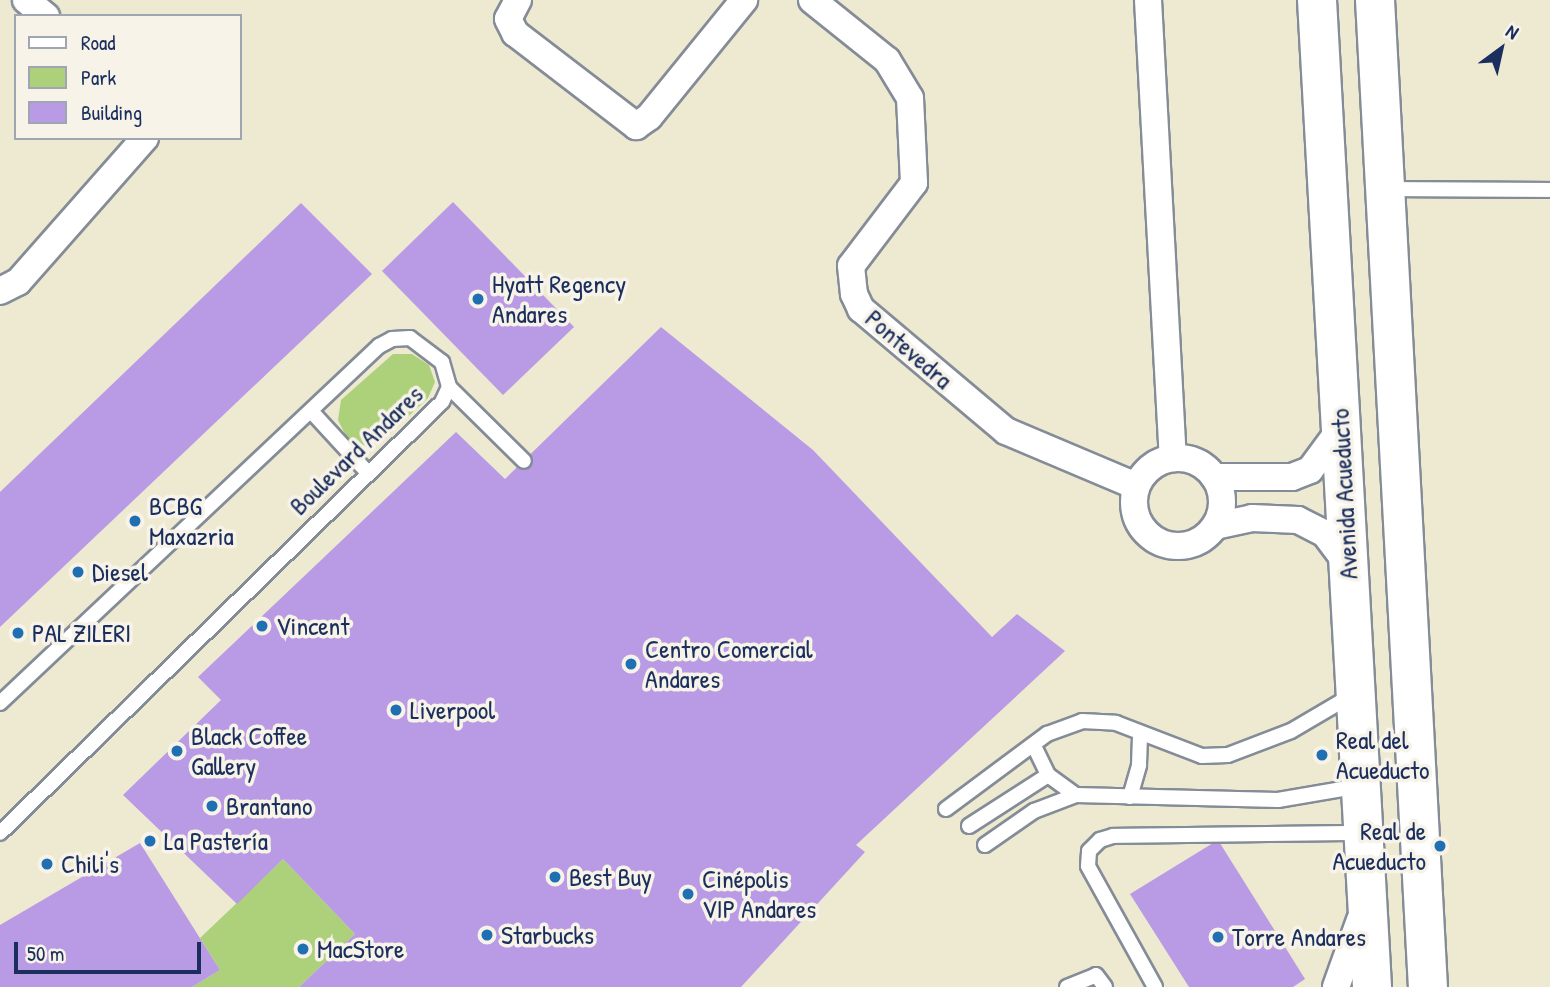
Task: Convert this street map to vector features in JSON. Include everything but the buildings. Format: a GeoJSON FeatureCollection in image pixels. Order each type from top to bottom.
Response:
{"type":"FeatureCollection","features":[{"type":"Feature","properties":{"kind":"main road","name":"Avenida Acueducto"},"geometry":{"type":"LineString","coordinates":[[1317,0],[1353,695],[1372,987]]}},
{"type":"Feature","properties":{"kind":"main road"},"geometry":{"type":"LineString","coordinates":[[1375,0],[1428,987]]}},
{"type":"Feature","properties":{"kind":"street"},"geometry":{"type":"LineString","coordinates":[[26,0],[44,14]]}},
{"type":"Feature","properties":{"kind":"street"},"geometry":{"type":"LineString","coordinates":[[518,0],[508,19],[515,33],[636,126],[649,117],[744,0]]}},
{"type":"Feature","properties":{"kind":"street","name":"Pontevedra"},"geometry":{"type":"LineString","coordinates":[[812,0],[887,60],[910,98],[914,183],[851,266],[854,294],[861,309],[1006,431],[1136,486]]}},
{"type":"Feature","properties":{"kind":"street"},"geometry":{"type":"LineString","coordinates":[[1148,0],[1173,458]]}},
{"type":"Feature","properties":{"kind":"street"},"geometry":{"type":"LineString","coordinates":[[0,291],[18,282],[143,140]]}},
{"type":"Feature","properties":{"kind":"street"},"geometry":{"type":"LineString","coordinates":[[1214,477],[1292,477],[1310,470],[1341,428]]}},
{"type":"Feature","properties":{"kind":"street"},"geometry":{"type":"LineString","coordinates":[[1215,526],[1221,493],[1214,477],[1189,459],[1173,458],[1151,467],[1136,486],[1136,518],[1158,541],[1189,544],[1215,526],[1252,518],[1298,520],[1325,534],[1348,564]]}},
{"type":"Feature","properties":{"kind":"street"},"geometry":{"type":"LineString","coordinates":[[1336,987],[1355,943],[1367,895]]}},
{"type":"Feature","properties":{"kind":"lane"},"geometry":{"type":"LineString","coordinates":[[1385,189],[1550,190]]}},
{"type":"Feature","properties":{"kind":"lane","name":"Boulevard Andares"},"geometry":{"type":"LineString","coordinates":[[0,703],[311,411],[392,339],[410,338],[435,354],[449,387],[442,402],[367,472],[0,833]]}},
{"type":"Feature","properties":{"kind":"lane"},"geometry":{"type":"LineString","coordinates":[[449,387],[524,461]]}},
{"type":"Feature","properties":{"kind":"lane"},"geometry":{"type":"LineString","coordinates":[[311,411],[367,472]]}},
{"type":"Feature","properties":{"kind":"lane"},"geometry":{"type":"LineString","coordinates":[[946,808],[1047,734],[1082,721],[1116,723],[1202,756],[1228,755],[1291,731],[1353,695]]}},
{"type":"Feature","properties":{"kind":"lane"},"geometry":{"type":"LineString","coordinates":[[1130,797],[1139,765],[1140,734]]}},
{"type":"Feature","properties":{"kind":"lane"},"geometry":{"type":"LineString","coordinates":[[1034,746],[1048,775],[1076,795]]}},
{"type":"Feature","properties":{"kind":"lane"},"geometry":{"type":"LineString","coordinates":[[969,826],[1048,775]]}},
{"type":"Feature","properties":{"kind":"lane"},"geometry":{"type":"LineString","coordinates":[[985,845],[1034,811],[1076,795],[1278,800],[1360,786]]}},
{"type":"Feature","properties":{"kind":"lane"},"geometry":{"type":"LineString","coordinates":[[1155,987],[1088,866],[1089,851],[1100,840],[1113,836],[1364,833]]}},
{"type":"Feature","properties":{"kind":"lane"},"geometry":{"type":"LineString","coordinates":[[1067,987],[1096,975],[1105,987]]}},
{"type":"Feature","properties":{"kind":"green space"},"geometry":{"type":"Polygon","coordinates":[[[393,354],[412,354],[429,365],[435,382],[428,398],[381,442],[365,446],[347,438],[338,420],[341,400],[393,354]]]}},
{"type":"Feature","properties":{"kind":"green space"},"geometry":{"type":"Polygon","coordinates":[[[283,859],[355,934],[299,987],[192,987],[220,970],[200,938],[283,859]]]}},
{"type":"Feature","properties":{"kind":"place","name":"Hyatt Regency Andares"},"geometry":{"type":"Point","coordinates":[478,299]}},
{"type":"Feature","properties":{"kind":"place","name":"BCBG Maxazria"},"geometry":{"type":"Point","coordinates":[135,521]}},
{"type":"Feature","properties":{"kind":"place","name":"Diesel"},"geometry":{"type":"Point","coordinates":[78,572]}},
{"type":"Feature","properties":{"kind":"place","name":"Vincent"},"geometry":{"type":"Point","coordinates":[262,626]}},
{"type":"Feature","properties":{"kind":"place","name":"PAL ZILERI"},"geometry":{"type":"Point","coordinates":[18,633]}},
{"type":"Feature","properties":{"kind":"place","name":"Centro Comercial Andares"},"geometry":{"type":"Point","coordinates":[631,664]}},
{"type":"Feature","properties":{"kind":"place","name":"Liverpool"},"geometry":{"type":"Point","coordinates":[396,710]}},
{"type":"Feature","properties":{"kind":"place","name":"Black Coffee Gallery"},"geometry":{"type":"Point","coordinates":[177,751]}},
{"type":"Feature","properties":{"kind":"place","name":"Real del Acueducto"},"geometry":{"type":"Point","coordinates":[1322,755]}},
{"type":"Feature","properties":{"kind":"place","name":"Brantano"},"geometry":{"type":"Point","coordinates":[212,806]}},
{"type":"Feature","properties":{"kind":"place","name":"La Pastería"},"geometry":{"type":"Point","coordinates":[150,841]}},
{"type":"Feature","properties":{"kind":"place","name":"Real de Acueducto"},"geometry":{"type":"Point","coordinates":[1440,846]}},
{"type":"Feature","properties":{"kind":"place","name":"Chili's"},"geometry":{"type":"Point","coordinates":[47,864]}},
{"type":"Feature","properties":{"kind":"place","name":"Best Buy"},"geometry":{"type":"Point","coordinates":[555,877]}},
{"type":"Feature","properties":{"kind":"place","name":"Cinépolis VIP Andares"},"geometry":{"type":"Point","coordinates":[688,894]}},
{"type":"Feature","properties":{"kind":"place","name":"Starbucks"},"geometry":{"type":"Point","coordinates":[487,935]}},
{"type":"Feature","properties":{"kind":"place","name":"Torre Andares"},"geometry":{"type":"Point","coordinates":[1218,937]}},
{"type":"Feature","properties":{"kind":"place","name":"MacStore"},"geometry":{"type":"Point","coordinates":[303,949]}}]}
